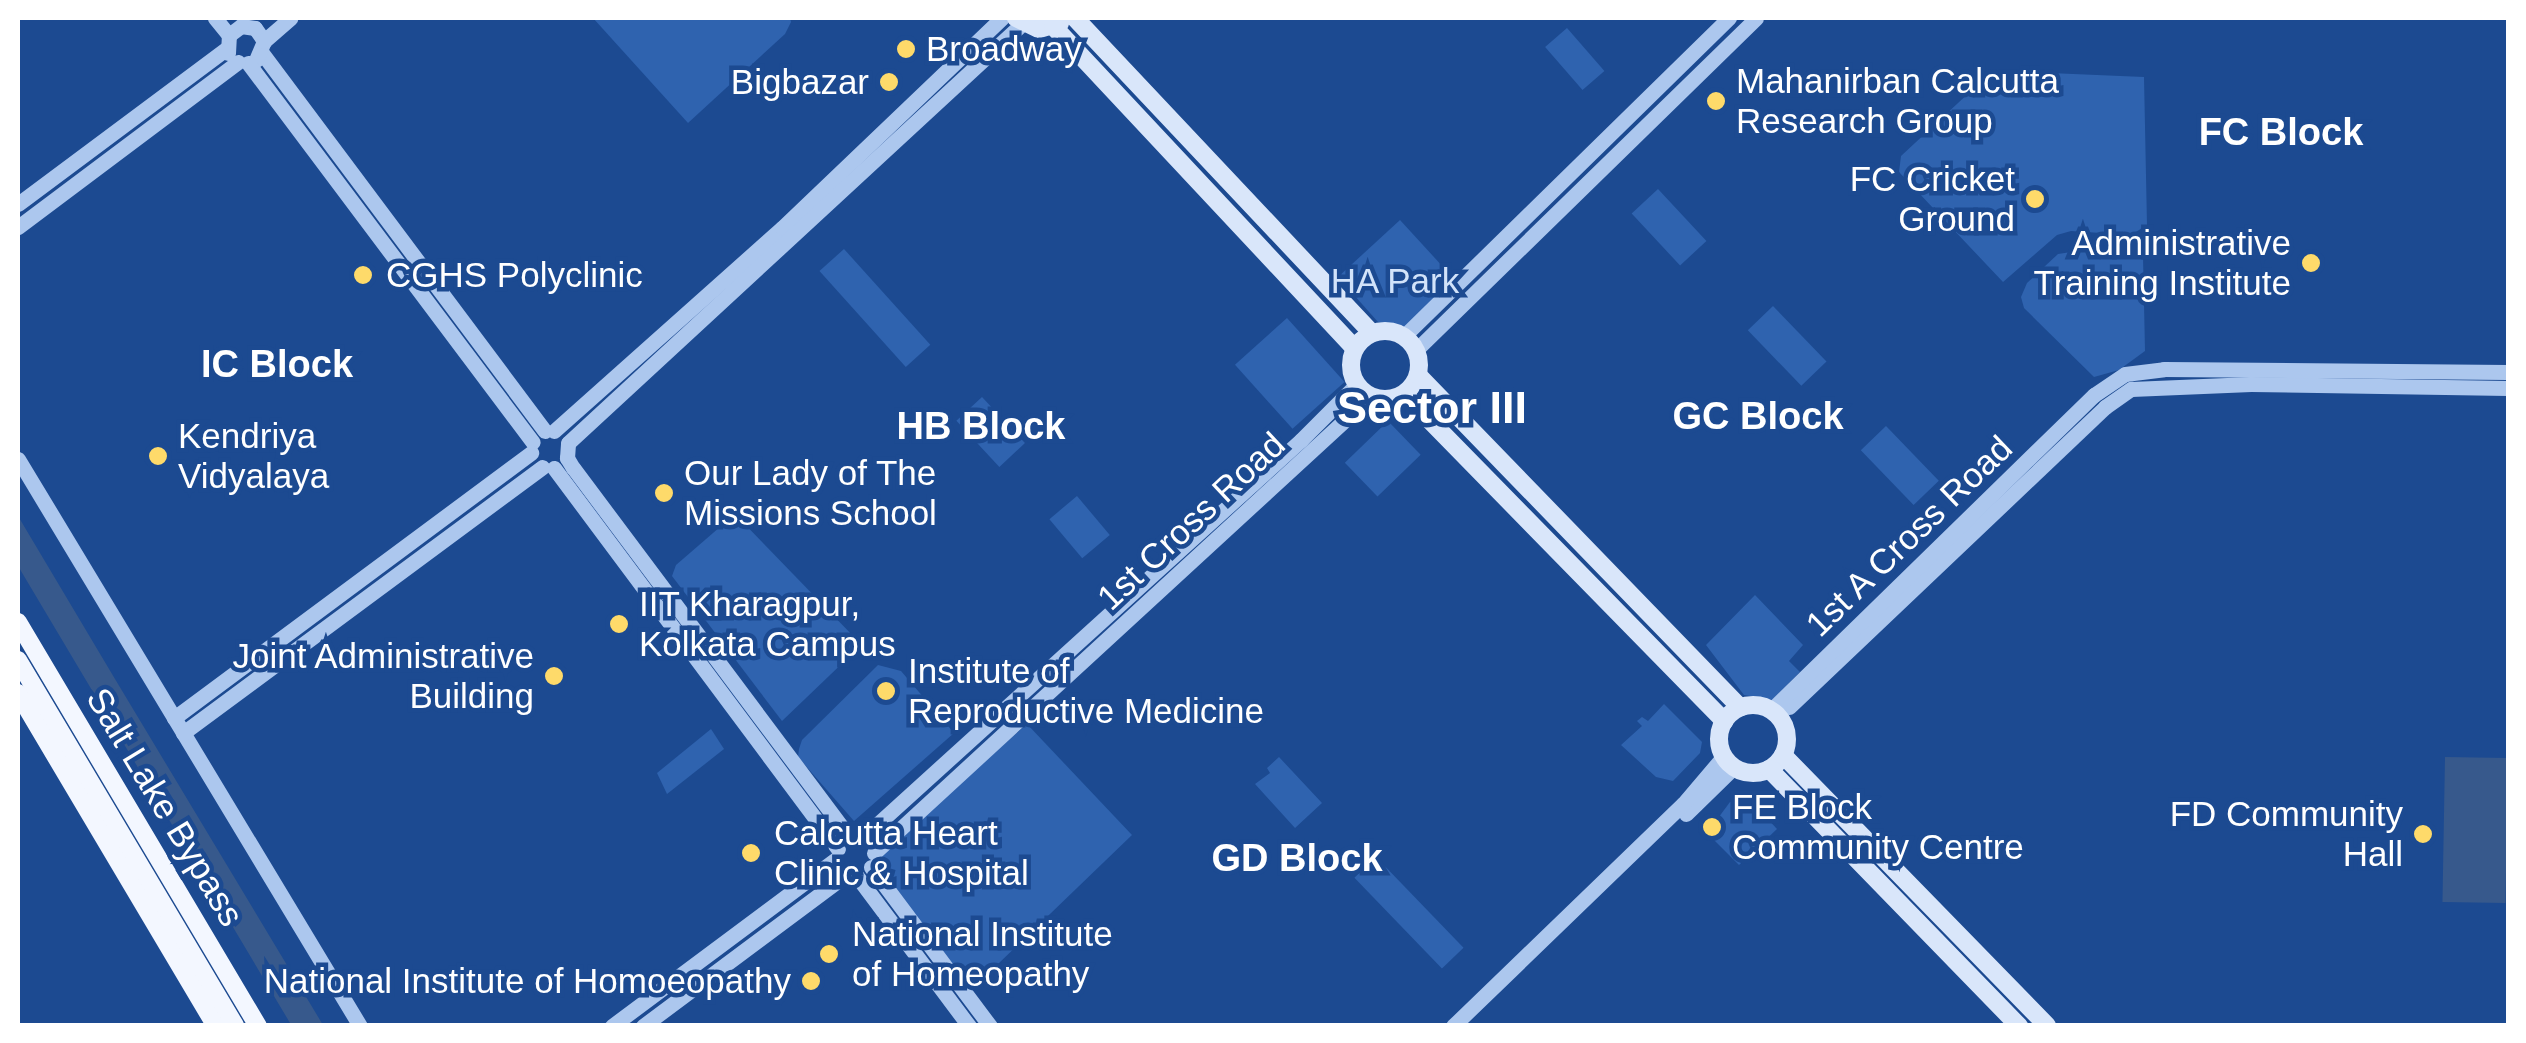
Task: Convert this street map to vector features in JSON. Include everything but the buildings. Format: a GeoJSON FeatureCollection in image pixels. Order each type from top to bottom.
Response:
{"type":"FeatureCollection","features":[{"type":"Feature","properties":{"kind":"main road"},"geometry":{"type":"LineString","coordinates":[[1075,18],[1372,333]]}},
{"type":"Feature","properties":{"kind":"main road"},"geometry":{"type":"LineString","coordinates":[[1019,20],[1039,29],[1060,22],[1354,348]]}},
{"type":"Feature","properties":{"kind":"main road"},"geometry":{"type":"LineString","coordinates":[[1418,375],[1404,394],[1383,399],[1364,390],[1351,369],[1354,348],[1372,333],[1384,330],[1410,343],[1418,375],[1740,707]]}},
{"type":"Feature","properties":{"kind":"main road"},"geometry":{"type":"LineString","coordinates":[[1404,394],[1724,721]]}},
{"type":"Feature","properties":{"kind":"main road","name":"Salt Lake Bypass"},"geometry":{"type":"LineString","coordinates":[[18,622],[95,789]]}},
{"type":"Feature","properties":{"kind":"main road","name":"Salt Lake Bypass"},"geometry":{"type":"LineString","coordinates":[[18,660],[226,1024]]}},
{"type":"Feature","properties":{"kind":"main road","name":"Salt Lake Bypass"},"geometry":{"type":"LineString","coordinates":[[18,692],[95,789],[258,1026]]}},
{"type":"Feature","properties":{"kind":"main road"},"geometry":{"type":"LineString","coordinates":[[1751,704],[1775,713],[1787,736],[1783,755],[1769,769],[1751,773],[1728,762],[1719,743],[1724,721],[1740,707],[1751,704]]}},
{"type":"Feature","properties":{"kind":"main road"},"geometry":{"type":"LineString","coordinates":[[1783,755],[2046,1026]]}},
{"type":"Feature","properties":{"kind":"main road"},"geometry":{"type":"LineString","coordinates":[[1769,769],[2018,1026]]}},
{"type":"Feature","properties":{"kind":"street"},"geometry":{"type":"LineString","coordinates":[[215,18],[242,28],[253,55],[846,846],[990,1026]]}},
{"type":"Feature","properties":{"kind":"street"},"geometry":{"type":"LineString","coordinates":[[19,215],[253,55],[290,18]]}},
{"type":"Feature","properties":{"kind":"street"},"geometry":{"type":"LineString","coordinates":[[836,186],[1002,18]]}},
{"type":"Feature","properties":{"kind":"street"},"geometry":{"type":"LineString","coordinates":[[1410,343],[1495,246],[1728,18]]}},
{"type":"Feature","properties":{"kind":"street"},"geometry":{"type":"LineString","coordinates":[[1410,343],[1508,260],[1756,18]]}},
{"type":"Feature","properties":{"kind":"street"},"geometry":{"type":"LineString","coordinates":[[183,733],[558,459],[749,267],[1019,20]]}},
{"type":"Feature","properties":{"kind":"street"},"geometry":{"type":"LineString","coordinates":[[242,28],[253,55]]}},
{"type":"Feature","properties":{"kind":"street"},"geometry":{"type":"LineString","coordinates":[[19,215],[242,28]]}},
{"type":"Feature","properties":{"kind":"street"},"geometry":{"type":"LineString","coordinates":[[132,118],[143,133]]}},
{"type":"Feature","properties":{"kind":"street"},"geometry":{"type":"LineString","coordinates":[[1495,246],[1508,260]]}},
{"type":"Feature","properties":{"kind":"street"},"geometry":{"type":"LineString","coordinates":[[174,718],[541,439],[749,267]]}},
{"type":"Feature","properties":{"kind":"street","name":"1st A Cross Road"},"geometry":{"type":"LineString","coordinates":[[1775,713],[2090,411],[2116,379],[2149,370],[2415,380]]}},
{"type":"Feature","properties":{"kind":"street"},"geometry":{"type":"LineString","coordinates":[[2415,380],[2508,372]]}},
{"type":"Feature","properties":{"kind":"street"},"geometry":{"type":"LineString","coordinates":[[2415,380],[2508,388]]}},
{"type":"Feature","properties":{"kind":"street","name":"1st Cross Road"},"geometry":{"type":"LineString","coordinates":[[643,1026],[862,867],[1070,672],[1152,586],[1364,390]]}},
{"type":"Feature","properties":{"kind":"street"},"geometry":{"type":"LineString","coordinates":[[541,439],[558,459]]}},
{"type":"Feature","properties":{"kind":"street"},"geometry":{"type":"LineString","coordinates":[[18,459],[360,1026]]}},
{"type":"Feature","properties":{"kind":"street","name":"1st Cross Road"},"geometry":{"type":"LineString","coordinates":[[612,1026],[846,846],[1059,659],[1152,586]]}},
{"type":"Feature","properties":{"kind":"street"},"geometry":{"type":"LineString","coordinates":[[1059,659],[1070,672]]}},
{"type":"Feature","properties":{"kind":"street"},"geometry":{"type":"LineString","coordinates":[[1454,1026],[1501,987],[1728,762]]}},
{"type":"Feature","properties":{"kind":"street"},"geometry":{"type":"LineString","coordinates":[[846,846],[969,1026]]}},
{"type":"Feature","properties":{"kind":"street"},"geometry":{"type":"LineString","coordinates":[[737,932],[749,947]]}},
{"type":"Feature","properties":{"kind":"street"},"geometry":{"type":"LineString","coordinates":[[1469,1026],[1501,987]]}},
{"type":"Feature","properties":{"kind":"green space"},"geometry":{"type":"Polygon","coordinates":[[[593,18],[790,18],[791,22],[785,34],[688,123],[593,18]]]}},
{"type":"Feature","properties":{"kind":"green space"},"geometry":{"type":"Polygon","coordinates":[[[1567,28],[1604,71],[1583,90],[1545,47],[1567,28]]]}},
{"type":"Feature","properties":{"kind":"green space","name":"FC Cricket Ground"},"geometry":{"type":"Polygon","coordinates":[[[2024,72],[2144,77],[2147,225],[2131,235],[2071,231],[2057,235],[2003,282],[1899,172],[1901,156],[1972,90],[2024,72]]]}},
{"type":"Feature","properties":{"kind":"green space"},"geometry":{"type":"Polygon","coordinates":[[[1658,189],[1706,241],[1680,265],[1632,214],[1658,189]]]}},
{"type":"Feature","properties":{"kind":"green space","name":"HA Park"},"geometry":{"type":"Polygon","coordinates":[[[1400,220],[1455,280],[1405,329],[1378,322],[1338,277],[1400,220]]]}},
{"type":"Feature","properties":{"kind":"green space"},"geometry":{"type":"Polygon","coordinates":[[[2098,248],[2134,250],[2143,256],[2145,351],[2119,370],[2094,377],[2024,308],[2021,297],[2027,283],[2058,254],[2098,248]]]}},
{"type":"Feature","properties":{"kind":"green space"},"geometry":{"type":"Polygon","coordinates":[[[844,249],[930,345],[906,367],[819,271],[844,249]]]}},
{"type":"Feature","properties":{"kind":"green space"},"geometry":{"type":"Polygon","coordinates":[[[1773,306],[1826,361],[1801,386],[1748,330],[1773,306]]]}},
{"type":"Feature","properties":{"kind":"green space"},"geometry":{"type":"Polygon","coordinates":[[[1287,318],[1345,382],[1293,429],[1235,365],[1287,318]]]}},
{"type":"Feature","properties":{"kind":"green space"},"geometry":{"type":"Polygon","coordinates":[[[982,397],[1025,443],[999,467],[956,421],[982,397]]]}},
{"type":"Feature","properties":{"kind":"green space"},"geometry":{"type":"Polygon","coordinates":[[[1388,421],[1421,455],[1377,496],[1345,463],[1388,421]]]}},
{"type":"Feature","properties":{"kind":"green space"},"geometry":{"type":"Polygon","coordinates":[[[1886,426],[1939,481],[1914,505],[1861,450],[1886,426]]]}},
{"type":"Feature","properties":{"kind":"green space"},"geometry":{"type":"Polygon","coordinates":[[[1077,496],[1110,535],[1082,558],[1049,519],[1077,496]]]}},
{"type":"Feature","properties":{"kind":"green space"},"geometry":{"type":"Polygon","coordinates":[[[735,514],[857,640],[853,653],[782,721],[672,576],[676,565],[735,514]]]}},
{"type":"Feature","properties":{"kind":"green space"},"geometry":{"type":"Polygon","coordinates":[[[1755,595],[1803,645],[1789,661],[1800,672],[1772,700],[1744,695],[1706,645],[1755,595]]]}},
{"type":"Feature","properties":{"kind":"green space"},"geometry":{"type":"Polygon","coordinates":[[[878,665],[901,671],[954,733],[854,821],[798,757],[799,749],[802,740],[878,665]]]}},
{"type":"Feature","properties":{"kind":"green space"},"geometry":{"type":"Polygon","coordinates":[[[1664,704],[1702,742],[1700,753],[1673,781],[1656,777],[1621,745],[1642,726],[1637,721],[1642,717],[1648,721],[1664,704]]]}},
{"type":"Feature","properties":{"kind":"green space"},"geometry":{"type":"Polygon","coordinates":[[[1027,724],[1132,835],[971,990],[878,869],[882,852],[1027,724]]]}},
{"type":"Feature","properties":{"kind":"green space"},"geometry":{"type":"Polygon","coordinates":[[[711,729],[724,749],[667,794],[657,773],[711,729]]]}},
{"type":"Feature","properties":{"kind":"green space"},"geometry":{"type":"Polygon","coordinates":[[[1279,757],[1322,803],[1295,828],[1255,784],[1270,773],[1267,768],[1279,757]]]}},
{"type":"Feature","properties":{"kind":"green space"},"geometry":{"type":"Polygon","coordinates":[[[1730,802],[1752,802],[1777,829],[1739,865],[1707,833],[1730,802]]]}},
{"type":"Feature","properties":{"kind":"green space"},"geometry":{"type":"Polygon","coordinates":[[[1376,857],[1464,948],[1442,968],[1354,878],[1376,857]]]}},
{"type":"Feature","properties":{"kind":"shaded area"},"geometry":{"type":"Polygon","coordinates":[[[18,516],[323,1025],[290,1023],[18,566],[18,516]]]}},
{"type":"Feature","properties":{"kind":"shaded area"},"geometry":{"type":"Polygon","coordinates":[[[2445,757],[2508,758],[2505,903],[2442,902],[2445,757]]]}},
{"type":"Feature","properties":{"kind":"place","name":"Broadway"},"geometry":{"type":"Point","coordinates":[906,49]}},
{"type":"Feature","properties":{"kind":"place","name":"Bigbazar"},"geometry":{"type":"Point","coordinates":[889,82]}},
{"type":"Feature","properties":{"kind":"place","name":"Mahanirban Calcutta Research Group"},"geometry":{"type":"Point","coordinates":[1716,101]}},
{"type":"Feature","properties":{"kind":"place","name":"FC Cricket Ground"},"geometry":{"type":"Point","coordinates":[2035,199]}},
{"type":"Feature","properties":{"kind":"place","name":"Administrative Training Institute"},"geometry":{"type":"Point","coordinates":[2311,263]}},
{"type":"Feature","properties":{"kind":"place","name":"CGHS Polyclinic"},"geometry":{"type":"Point","coordinates":[363,275]}},
{"type":"Feature","properties":{"kind":"place","name":"Kendriya Vidyalaya"},"geometry":{"type":"Point","coordinates":[158,456]}},
{"type":"Feature","properties":{"kind":"place","name":"Our Lady of The Missions School"},"geometry":{"type":"Point","coordinates":[664,493]}},
{"type":"Feature","properties":{"kind":"place","name":"IIT Kharagpur, Kolkata Campus"},"geometry":{"type":"Point","coordinates":[619,624]}},
{"type":"Feature","properties":{"kind":"place","name":"Joint Administrative Building"},"geometry":{"type":"Point","coordinates":[554,676]}},
{"type":"Feature","properties":{"kind":"place","name":"Institute of Reproductive Medicine"},"geometry":{"type":"Point","coordinates":[886,691]}},
{"type":"Feature","properties":{"kind":"place","name":"FE Block Community Centre"},"geometry":{"type":"Point","coordinates":[1712,827]}},
{"type":"Feature","properties":{"kind":"place","name":"FD Community Hall"},"geometry":{"type":"Point","coordinates":[2423,834]}},
{"type":"Feature","properties":{"kind":"place","name":"Calcutta Heart Clinic & Hospital"},"geometry":{"type":"Point","coordinates":[751,853]}},
{"type":"Feature","properties":{"kind":"place","name":"National Institute of Homeopathy"},"geometry":{"type":"Point","coordinates":[829,954]}},
{"type":"Feature","properties":{"kind":"place","name":"National Institute of Homoeopathy"},"geometry":{"type":"Point","coordinates":[811,981]}},
{"type":"Feature","properties":{"kind":"district","name":"FC Block"},"geometry":{"type":"Point","coordinates":[2281,133]}},
{"type":"Feature","properties":{"kind":"district","name":"IC Block"},"geometry":{"type":"Point","coordinates":[277,365]}},
{"type":"Feature","properties":{"kind":"district","name":"Sector III"},"geometry":{"type":"Point","coordinates":[1432,408]}},
{"type":"Feature","properties":{"kind":"district","name":"GC Block"},"geometry":{"type":"Point","coordinates":[1758,417]}},
{"type":"Feature","properties":{"kind":"district","name":"HB Block"},"geometry":{"type":"Point","coordinates":[981,427]}},
{"type":"Feature","properties":{"kind":"district","name":"GD Block"},"geometry":{"type":"Point","coordinates":[1297,859]}}]}
